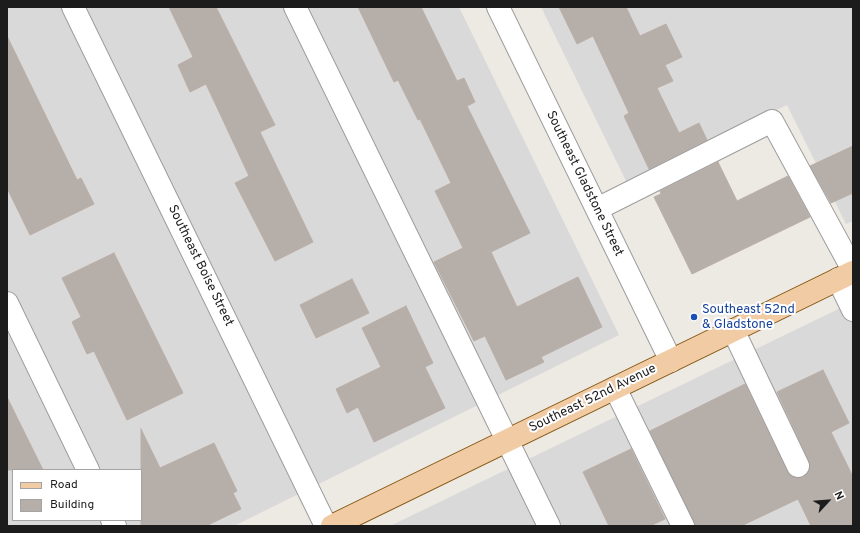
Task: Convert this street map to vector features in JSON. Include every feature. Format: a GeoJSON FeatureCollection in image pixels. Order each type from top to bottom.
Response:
{"type":"FeatureCollection","features":[{"type":"Feature","properties":{"kind":"main road","name":"Southeast 52nd Avenue"},"geometry":{"type":"LineString","coordinates":[[332,526],[848,274]]}},
{"type":"Feature","properties":{"kind":"street","name":"Southeast Boise Street"},"geometry":{"type":"LineString","coordinates":[[73,7],[326,526]]}},
{"type":"Feature","properties":{"kind":"street"},"geometry":{"type":"LineString","coordinates":[[295,7],[549,526]]}},
{"type":"Feature","properties":{"kind":"street","name":"Southeast Gladstone Street"},"geometry":{"type":"LineString","coordinates":[[498,7],[671,361]]}},
{"type":"Feature","properties":{"kind":"street"},"geometry":{"type":"LineString","coordinates":[[597,209],[772,121],[848,274],[853,310]]}},
{"type":"Feature","properties":{"kind":"street"},"geometry":{"type":"LineString","coordinates":[[7,303],[88,469]]}},
{"type":"Feature","properties":{"kind":"street"},"geometry":{"type":"LineString","coordinates":[[733,330],[798,466]]}},
{"type":"Feature","properties":{"kind":"street"},"geometry":{"type":"LineString","coordinates":[[615,388],[683,526]]}},
{"type":"Feature","properties":{"kind":"shaded area"},"geometry":{"type":"Polygon","coordinates":[[[7,7],[459,7],[619,335],[234,526],[7,526],[7,7]]]}},
{"type":"Feature","properties":{"kind":"shaded area"},"geometry":{"type":"Polygon","coordinates":[[[541,7],[853,7],[853,221],[846,224],[787,105],[626,181],[541,7]]]}},
{"type":"Feature","properties":{"kind":"shaded area"},"geometry":{"type":"Polygon","coordinates":[[[853,302],[853,526],[390,526],[853,302]]]}},
{"type":"Feature","properties":{"kind":"building"},"geometry":{"type":"Polygon","coordinates":[[[169,7],[216,7],[275,125],[260,132],[313,242],[275,261],[235,183],[249,176],[206,84],[190,92],[178,65],[193,57],[169,7]]]}},
{"type":"Feature","properties":{"kind":"building"},"geometry":{"type":"Polygon","coordinates":[[[358,7],[421,7],[457,81],[464,78],[475,102],[467,106],[530,233],[491,252],[517,307],[578,277],[602,327],[541,357],[544,362],[506,380],[485,336],[474,341],[434,262],[463,248],[435,191],[451,183],[420,119],[418,120],[398,80],[394,82],[358,7]]]}},
{"type":"Feature","properties":{"kind":"building"},"geometry":{"type":"Polygon","coordinates":[[[559,7],[626,7],[640,36],[666,24],[682,57],[665,65],[673,81],[657,88],[679,133],[699,123],[707,140],[649,169],[624,116],[629,113],[593,36],[577,44],[559,7]]]}},
{"type":"Feature","properties":{"kind":"building"},"geometry":{"type":"Polygon","coordinates":[[[7,36],[77,180],[81,178],[94,204],[30,235],[7,188],[7,36]]]}},
{"type":"Feature","properties":{"kind":"building"},"geometry":{"type":"Polygon","coordinates":[[[853,146],[853,193],[831,203],[810,166],[853,146]]]}},
{"type":"Feature","properties":{"kind":"building"},"geometry":{"type":"Polygon","coordinates":[[[718,162],[737,201],[788,176],[810,217],[692,274],[654,197],[661,194],[660,191],[718,162]]]}},
{"type":"Feature","properties":{"kind":"building"},"geometry":{"type":"Polygon","coordinates":[[[114,253],[183,393],[127,420],[94,351],[87,354],[72,322],[81,317],[62,278],[114,253]]]}},
{"type":"Feature","properties":{"kind":"building"},"geometry":{"type":"Polygon","coordinates":[[[352,279],[369,313],[316,338],[300,305],[352,279]]]}},
{"type":"Feature","properties":{"kind":"building"},"geometry":{"type":"Polygon","coordinates":[[[406,306],[433,363],[425,367],[445,408],[374,442],[358,407],[347,413],[336,389],[381,367],[362,328],[406,306]]]}},
{"type":"Feature","properties":{"kind":"building"},"geometry":{"type":"Polygon","coordinates":[[[823,370],[849,423],[831,432],[853,477],[853,526],[811,526],[798,499],[741,526],[695,526],[650,431],[745,384],[787,471],[791,476],[797,478],[803,477],[808,473],[810,467],[809,461],[777,392],[823,370]]]}},
{"type":"Feature","properties":{"kind":"building"},"geometry":{"type":"Polygon","coordinates":[[[7,397],[43,469],[7,470],[7,397]]]}},
{"type":"Feature","properties":{"kind":"building"},"geometry":{"type":"Polygon","coordinates":[[[141,429],[160,468],[214,443],[237,491],[233,493],[241,509],[206,526],[141,526],[141,429]]]}},
{"type":"Feature","properties":{"kind":"building"},"geometry":{"type":"Polygon","coordinates":[[[631,449],[665,519],[650,526],[609,526],[583,472],[631,449]]]}},
{"type":"Feature","properties":{"kind":"place","name":"Southeast 52nd & Gladstone"},"geometry":{"type":"Point","coordinates":[694,317]}}]}
